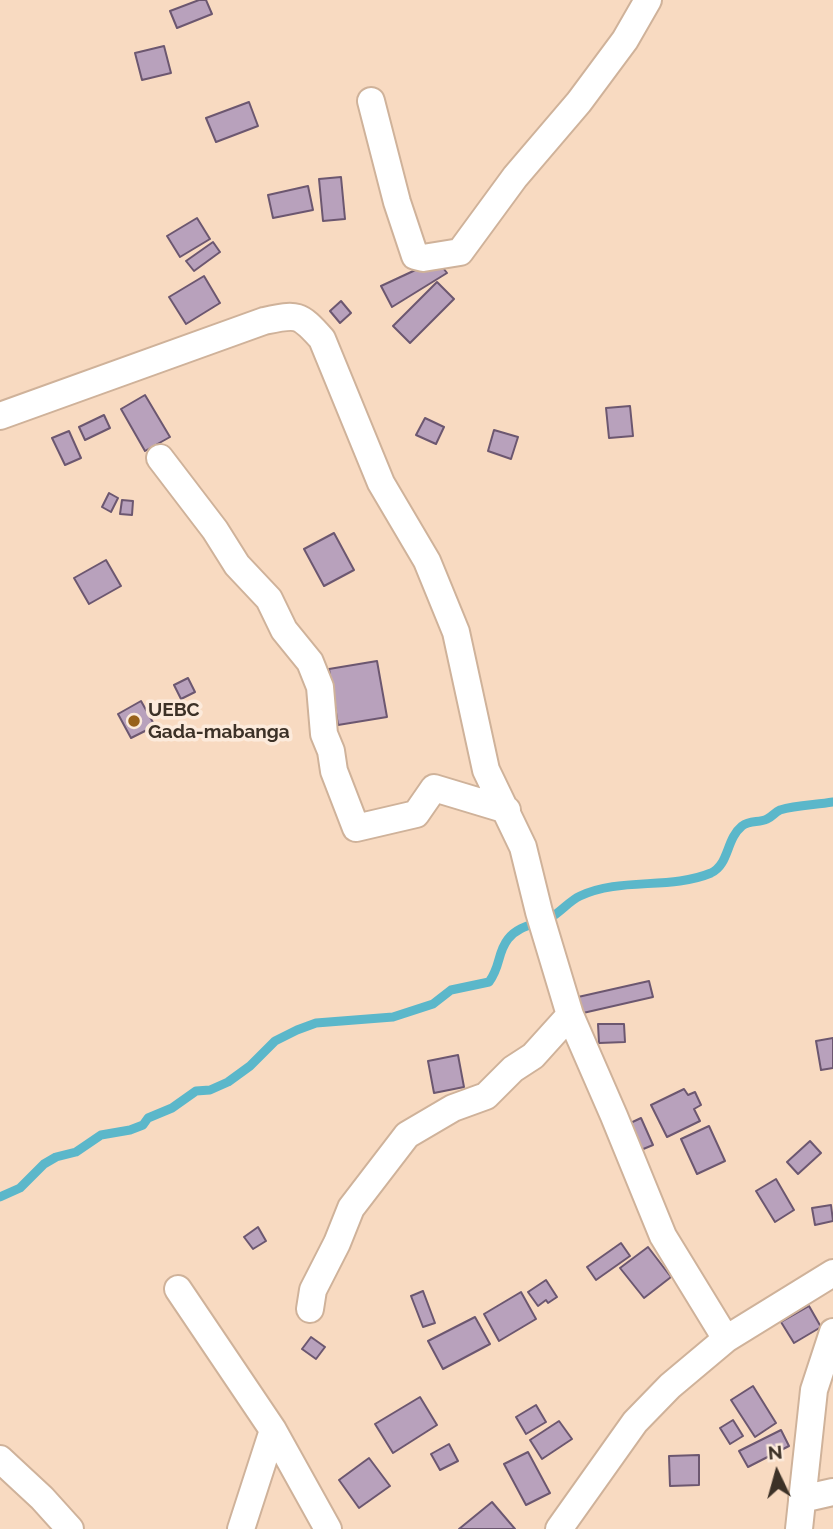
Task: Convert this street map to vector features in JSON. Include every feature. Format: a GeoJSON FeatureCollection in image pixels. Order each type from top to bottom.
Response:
{"type":"FeatureCollection","features":[{"type":"Feature","properties":{"kind":"street"},"geometry":{"type":"LineString","coordinates":[[370,101],[397,202],[415,256],[423,258],[460,252],[515,177],[579,102],[625,40],[648,0]]}},
{"type":"Feature","properties":{"kind":"street"},"geometry":{"type":"LineString","coordinates":[[0,416],[264,321],[291,315],[305,320],[321,339],[381,483],[427,561],[456,632],[485,770],[523,847],[541,920],[570,1015],[663,1236],[726,1339]]}},
{"type":"Feature","properties":{"kind":"street"},"geometry":{"type":"LineString","coordinates":[[160,458],[215,530],[237,565],[269,599],[284,630],[310,662],[320,687],[324,734],[331,751],[334,771],[356,828],[416,814],[434,788],[506,810]]}},
{"type":"Feature","properties":{"kind":"street"},"geometry":{"type":"LineString","coordinates":[[310,1309],[313,1290],[351,1208],[407,1135],[453,1108],[486,1096],[513,1069],[533,1056],[570,1015]]}},
{"type":"Feature","properties":{"kind":"street"},"geometry":{"type":"LineString","coordinates":[[559,1529],[635,1422],[670,1386],[726,1339],[833,1273]]}},
{"type":"Feature","properties":{"kind":"street"},"geometry":{"type":"LineString","coordinates":[[178,1289],[273,1430],[328,1529]]}},
{"type":"Feature","properties":{"kind":"street"},"geometry":{"type":"LineString","coordinates":[[799,1529],[814,1390],[830,1347]]}},
{"type":"Feature","properties":{"kind":"street"},"geometry":{"type":"LineString","coordinates":[[241,1529],[273,1430]]}},
{"type":"Feature","properties":{"kind":"street"},"geometry":{"type":"LineString","coordinates":[[0,1459],[42,1498],[70,1529]]}},
{"type":"Feature","properties":{"kind":"street"},"geometry":{"type":"LineString","coordinates":[[802,1499],[833,1492]]}},
{"type":"Feature","properties":{"kind":"building"},"geometry":{"type":"Polygon","coordinates":[[[206,0],[212,14],[177,28],[170,11],[206,0]]]}},
{"type":"Feature","properties":{"kind":"building"},"geometry":{"type":"Polygon","coordinates":[[[164,46],[171,73],[142,80],[135,53],[164,46]]]}},
{"type":"Feature","properties":{"kind":"building"},"geometry":{"type":"Polygon","coordinates":[[[249,102],[258,126],[216,142],[206,118],[249,102]]]}},
{"type":"Feature","properties":{"kind":"building"},"geometry":{"type":"Polygon","coordinates":[[[341,177],[345,219],[323,221],[319,179],[341,177]]]}},
{"type":"Feature","properties":{"kind":"building"},"geometry":{"type":"Polygon","coordinates":[[[308,186],[313,210],[273,218],[268,195],[308,186]]]}},
{"type":"Feature","properties":{"kind":"building"},"geometry":{"type":"Polygon","coordinates":[[[197,218],[210,239],[180,257],[167,236],[197,218]]]}},
{"type":"Feature","properties":{"kind":"building"},"geometry":{"type":"Polygon","coordinates":[[[213,242],[220,252],[194,271],[186,261],[213,242]]]}},
{"type":"Feature","properties":{"kind":"building"},"geometry":{"type":"Polygon","coordinates":[[[437,260],[447,273],[392,307],[381,286],[437,260]]]}},
{"type":"Feature","properties":{"kind":"building"},"geometry":{"type":"Polygon","coordinates":[[[204,276],[220,303],[186,324],[169,297],[204,276]]]}},
{"type":"Feature","properties":{"kind":"building"},"geometry":{"type":"Polygon","coordinates":[[[437,282],[454,299],[410,343],[393,326],[437,282]]]}},
{"type":"Feature","properties":{"kind":"building"},"geometry":{"type":"Polygon","coordinates":[[[341,301],[351,313],[340,323],[330,311],[341,301]]]}},
{"type":"Feature","properties":{"kind":"building"},"geometry":{"type":"Polygon","coordinates":[[[145,395],[170,437],[145,451],[121,409],[145,395]]]}},
{"type":"Feature","properties":{"kind":"building"},"geometry":{"type":"Polygon","coordinates":[[[630,406],[633,436],[609,438],[606,408],[630,406]]]}},
{"type":"Feature","properties":{"kind":"building"},"geometry":{"type":"Polygon","coordinates":[[[104,415],[110,428],[85,440],[79,427],[104,415]]]}},
{"type":"Feature","properties":{"kind":"building"},"geometry":{"type":"Polygon","coordinates":[[[425,418],[444,427],[436,444],[416,435],[425,418]]]}},
{"type":"Feature","properties":{"kind":"building"},"geometry":{"type":"Polygon","coordinates":[[[494,430],[518,437],[511,459],[488,451],[494,430]]]}},
{"type":"Feature","properties":{"kind":"building"},"geometry":{"type":"Polygon","coordinates":[[[69,431],[81,458],[65,465],[52,438],[69,431]]]}},
{"type":"Feature","properties":{"kind":"building"},"geometry":{"type":"Polygon","coordinates":[[[109,493],[118,498],[111,512],[102,507],[109,493]]]}},
{"type":"Feature","properties":{"kind":"building"},"geometry":{"type":"Polygon","coordinates":[[[122,500],[133,501],[132,515],[120,514],[122,500]]]}},
{"type":"Feature","properties":{"kind":"building"},"geometry":{"type":"Polygon","coordinates":[[[334,533],[354,570],[324,586],[304,549],[334,533]]]}},
{"type":"Feature","properties":{"kind":"building"},"geometry":{"type":"Polygon","coordinates":[[[106,560],[121,586],[89,604],[74,578],[106,560]]]}},
{"type":"Feature","properties":{"kind":"building"},"geometry":{"type":"Polygon","coordinates":[[[377,661],[387,717],[338,725],[329,669],[377,661]]]}},
{"type":"Feature","properties":{"kind":"building"},"geometry":{"type":"Polygon","coordinates":[[[188,678],[195,692],[181,699],[174,685],[188,678]]]}},
{"type":"Feature","properties":{"kind":"building"},"geometry":{"type":"Polygon","coordinates":[[[141,701],[155,726],[131,738],[118,714],[141,701]]]}},
{"type":"Feature","properties":{"kind":"building"},"geometry":{"type":"Polygon","coordinates":[[[649,981],[653,997],[583,1013],[578,997],[649,981]]]}},
{"type":"Feature","properties":{"kind":"building"},"geometry":{"type":"Polygon","coordinates":[[[598,1024],[624,1024],[625,1042],[599,1043],[598,1024]]]}},
{"type":"Feature","properties":{"kind":"building"},"geometry":{"type":"Polygon","coordinates":[[[833,1038],[833,1068],[821,1070],[816,1041],[833,1038]]]}},
{"type":"Feature","properties":{"kind":"building"},"geometry":{"type":"Polygon","coordinates":[[[458,1055],[464,1087],[434,1093],[428,1061],[458,1055]]]}},
{"type":"Feature","properties":{"kind":"building"},"geometry":{"type":"Polygon","coordinates":[[[684,1089],[688,1095],[695,1092],[701,1105],[694,1109],[700,1121],[667,1137],[651,1105],[684,1089]]]}},
{"type":"Feature","properties":{"kind":"building"},"geometry":{"type":"Polygon","coordinates":[[[641,1118],[653,1145],[636,1152],[624,1126],[641,1118]]]}},
{"type":"Feature","properties":{"kind":"building"},"geometry":{"type":"Polygon","coordinates":[[[709,1126],[725,1161],[697,1174],[681,1139],[709,1126]]]}},
{"type":"Feature","properties":{"kind":"building"},"geometry":{"type":"Polygon","coordinates":[[[810,1141],[821,1153],[798,1174],[787,1162],[810,1141]]]}},
{"type":"Feature","properties":{"kind":"building"},"geometry":{"type":"Polygon","coordinates":[[[776,1179],[794,1210],[775,1222],[756,1191],[776,1179]]]}},
{"type":"Feature","properties":{"kind":"building"},"geometry":{"type":"Polygon","coordinates":[[[831,1205],[833,1221],[815,1225],[812,1208],[831,1205]]]}},
{"type":"Feature","properties":{"kind":"building"},"geometry":{"type":"Polygon","coordinates":[[[258,1227],[266,1241],[253,1249],[244,1237],[258,1227]]]}},
{"type":"Feature","properties":{"kind":"building"},"geometry":{"type":"Polygon","coordinates":[[[621,1243],[630,1256],[596,1280],[587,1267],[621,1243]]]}},
{"type":"Feature","properties":{"kind":"building"},"geometry":{"type":"Polygon","coordinates":[[[648,1247],[671,1277],[644,1298],[620,1268],[648,1247]]]}},
{"type":"Feature","properties":{"kind":"building"},"geometry":{"type":"Polygon","coordinates":[[[546,1280],[557,1297],[538,1306],[528,1292],[546,1280]]]}},
{"type":"Feature","properties":{"kind":"building"},"geometry":{"type":"Polygon","coordinates":[[[423,1291],[435,1323],[423,1327],[411,1296],[423,1291]]]}},
{"type":"Feature","properties":{"kind":"building"},"geometry":{"type":"Polygon","coordinates":[[[521,1292],[536,1319],[499,1341],[484,1314],[521,1292]]]}},
{"type":"Feature","properties":{"kind":"building"},"geometry":{"type":"Polygon","coordinates":[[[809,1306],[821,1327],[794,1343],[781,1322],[809,1306]]]}},
{"type":"Feature","properties":{"kind":"building"},"geometry":{"type":"Polygon","coordinates":[[[475,1317],[490,1344],[443,1369],[428,1341],[475,1317]]]}},
{"type":"Feature","properties":{"kind":"building"},"geometry":{"type":"Polygon","coordinates":[[[311,1337],[325,1347],[316,1359],[302,1349],[311,1337]]]}},
{"type":"Feature","properties":{"kind":"building"},"geometry":{"type":"Polygon","coordinates":[[[753,1386],[776,1423],[755,1437],[731,1400],[753,1386]]]}},
{"type":"Feature","properties":{"kind":"building"},"geometry":{"type":"Polygon","coordinates":[[[420,1397],[437,1425],[393,1453],[375,1424],[420,1397]]]}},
{"type":"Feature","properties":{"kind":"building"},"geometry":{"type":"Polygon","coordinates":[[[536,1405],[546,1422],[526,1434],[516,1417],[536,1405]]]}},
{"type":"Feature","properties":{"kind":"building"},"geometry":{"type":"Polygon","coordinates":[[[733,1420],[743,1436],[730,1444],[720,1428],[733,1420]]]}},
{"type":"Feature","properties":{"kind":"building"},"geometry":{"type":"Polygon","coordinates":[[[559,1421],[572,1439],[542,1459],[530,1440],[559,1421]]]}},
{"type":"Feature","properties":{"kind":"building"},"geometry":{"type":"Polygon","coordinates":[[[781,1430],[789,1446],[748,1467],[739,1451],[781,1430]]]}},
{"type":"Feature","properties":{"kind":"building"},"geometry":{"type":"Polygon","coordinates":[[[449,1444],[458,1461],[440,1470],[431,1454],[449,1444]]]}},
{"type":"Feature","properties":{"kind":"building"},"geometry":{"type":"Polygon","coordinates":[[[528,1452],[550,1493],[526,1505],[504,1464],[528,1452]]]}},
{"type":"Feature","properties":{"kind":"building"},"geometry":{"type":"Polygon","coordinates":[[[699,1455],[699,1485],[670,1486],[669,1456],[699,1455]]]}},
{"type":"Feature","properties":{"kind":"building"},"geometry":{"type":"Polygon","coordinates":[[[369,1458],[390,1486],[359,1508],[339,1480],[369,1458]]]}},
{"type":"Feature","properties":{"kind":"building"},"geometry":{"type":"Polygon","coordinates":[[[492,1502],[515,1529],[459,1529],[492,1502]]]}},
{"type":"Feature","properties":{"kind":"waterway"},"geometry":{"type":"LineString","coordinates":[[0,1197],[20,1188],[44,1164],[56,1157],[76,1152],[101,1135],[143,1125],[148,1118],[172,1108],[196,1091],[210,1090],[228,1082],[250,1066],[275,1041],[297,1030],[316,1023],[393,1017],[433,1004],[451,990],[489,982],[502,949],[512,934],[550,918],[580,896],[612,887],[679,881],[711,873],[721,864],[737,831],[745,824],[764,820],[786,808],[833,802]]}},
{"type":"Feature","properties":{"kind":"place","name":"UEBC Gada-mabanga"},"geometry":{"type":"Point","coordinates":[134,721]}}]}
